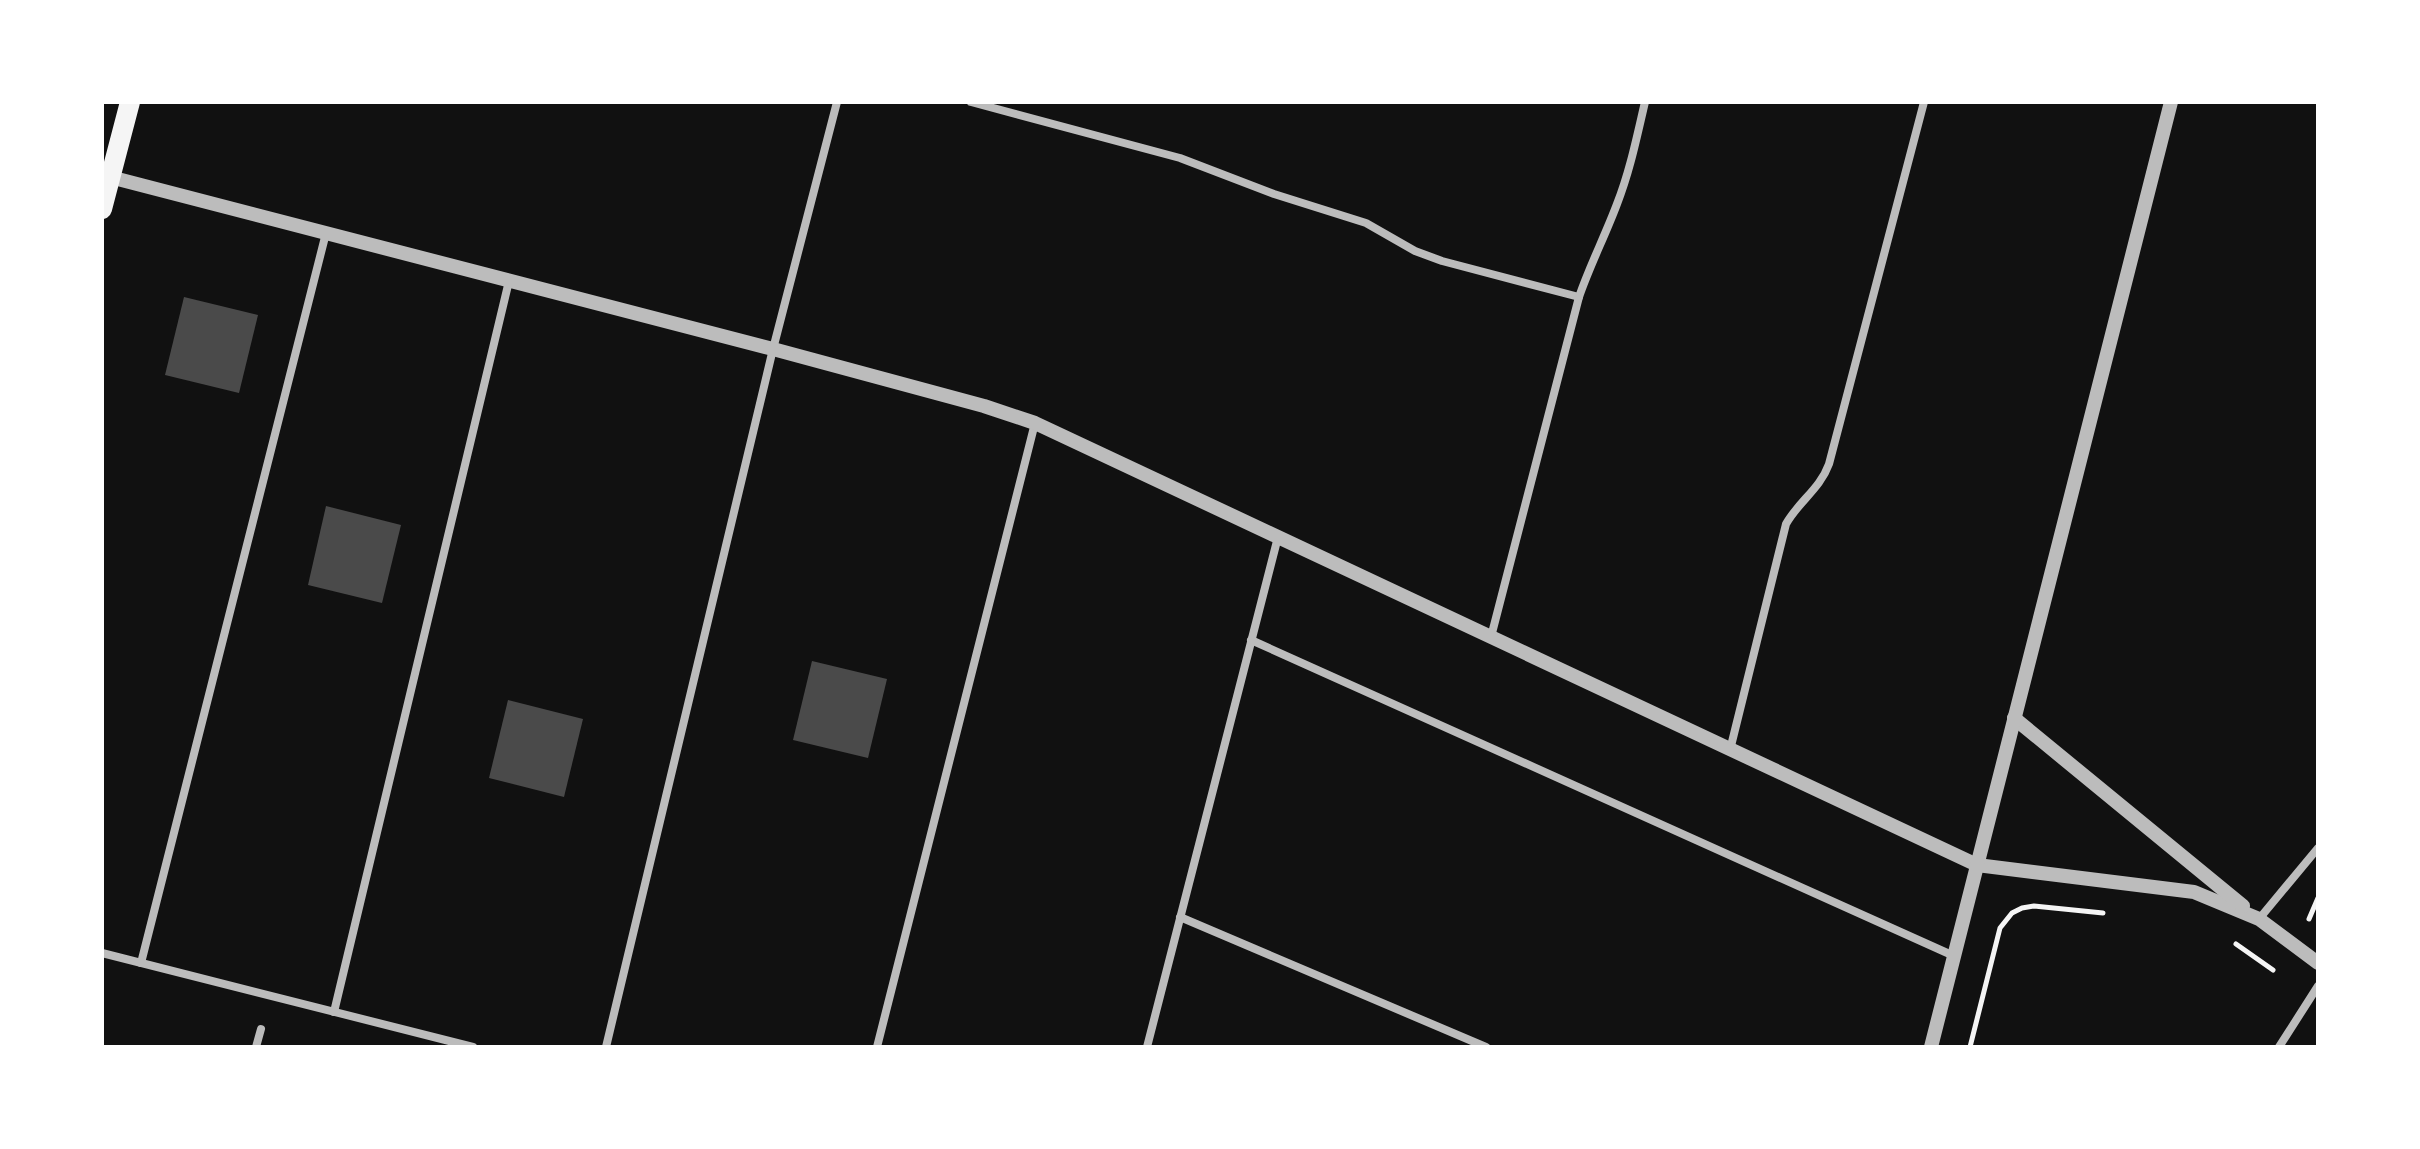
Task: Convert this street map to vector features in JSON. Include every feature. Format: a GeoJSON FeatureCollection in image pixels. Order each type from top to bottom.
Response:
{"type":"FeatureCollection","features":[{"type":"Feature","properties":{"kind":"main road"},"geometry":{"type":"LineString","coordinates":[[102,209],[130,102]]}},
{"type":"Feature","properties":{"kind":"street"},"geometry":{"type":"LineString","coordinates":[[606,1047],[773,349],[837,102]]}},
{"type":"Feature","properties":{"kind":"street"},"geometry":{"type":"LineString","coordinates":[[971,102],[1180,158],[1274,194],[1366,223],[1415,251],[1442,261],[1579,297]]}},
{"type":"Feature","properties":{"kind":"street"},"geometry":{"type":"LineString","coordinates":[[1491,637],[1579,297],[1593,255],[1621,193],[1645,102]]}},
{"type":"Feature","properties":{"kind":"street"},"geometry":{"type":"LineString","coordinates":[[1730,750],[1786,524],[1798,505],[1822,482],[1829,464],[1924,102]]}},
{"type":"Feature","properties":{"kind":"street"},"geometry":{"type":"LineString","coordinates":[[1931,1047],[2171,102]]}},
{"type":"Feature","properties":{"kind":"street"},"geometry":{"type":"LineString","coordinates":[[110,177],[773,349],[984,406],[1035,423],[1977,865],[2169,887],[2219,901],[2259,919]]}},
{"type":"Feature","properties":{"kind":"street"},"geometry":{"type":"LineString","coordinates":[[141,963],[326,233]]}},
{"type":"Feature","properties":{"kind":"street"},"geometry":{"type":"LineString","coordinates":[[334,1012],[509,281]]}},
{"type":"Feature","properties":{"kind":"street"},"geometry":{"type":"LineString","coordinates":[[877,1047],[1035,423]]}},
{"type":"Feature","properties":{"kind":"street"},"geometry":{"type":"LineString","coordinates":[[1147,1047],[1278,536]]}},
{"type":"Feature","properties":{"kind":"street"},"geometry":{"type":"LineString","coordinates":[[1251,640],[1954,956]]}},
{"type":"Feature","properties":{"kind":"street"},"geometry":{"type":"LineString","coordinates":[[2014,718],[2259,919],[2318,963]]}},
{"type":"Feature","properties":{"kind":"street"},"geometry":{"type":"LineString","coordinates":[[2259,919],[2318,848]]}},
{"type":"Feature","properties":{"kind":"street"},"geometry":{"type":"LineString","coordinates":[[1180,917],[1486,1047]]}},
{"type":"Feature","properties":{"kind":"street"},"geometry":{"type":"LineString","coordinates":[[102,953],[473,1047]]}},
{"type":"Feature","properties":{"kind":"street"},"geometry":{"type":"LineString","coordinates":[[2279,1047],[2318,986]]}},
{"type":"Feature","properties":{"kind":"street"},"geometry":{"type":"LineString","coordinates":[[256,1047],[261,1029]]}},
{"type":"Feature","properties":{"kind":"path"},"geometry":{"type":"LineString","coordinates":[[2229,940],[2279,974],[2298,948],[2318,898]]}},
{"type":"Feature","properties":{"kind":"path"},"geometry":{"type":"LineString","coordinates":[[1970,1047],[2000,928],[2012,913],[2034,906],[2110,914]]}},
{"type":"Feature","properties":{"kind":"building"},"geometry":{"type":"Polygon","coordinates":[[[184,297],[258,315],[239,393],[165,375],[184,297]]]}},
{"type":"Feature","properties":{"kind":"building"},"geometry":{"type":"Polygon","coordinates":[[[326,506],[401,525],[382,603],[308,585],[326,506]]]}},
{"type":"Feature","properties":{"kind":"building"},"geometry":{"type":"Polygon","coordinates":[[[812,661],[887,679],[868,758],[793,740],[812,661]]]}},
{"type":"Feature","properties":{"kind":"building"},"geometry":{"type":"Polygon","coordinates":[[[508,700],[583,719],[564,797],[489,778],[508,700]]]}}]}
